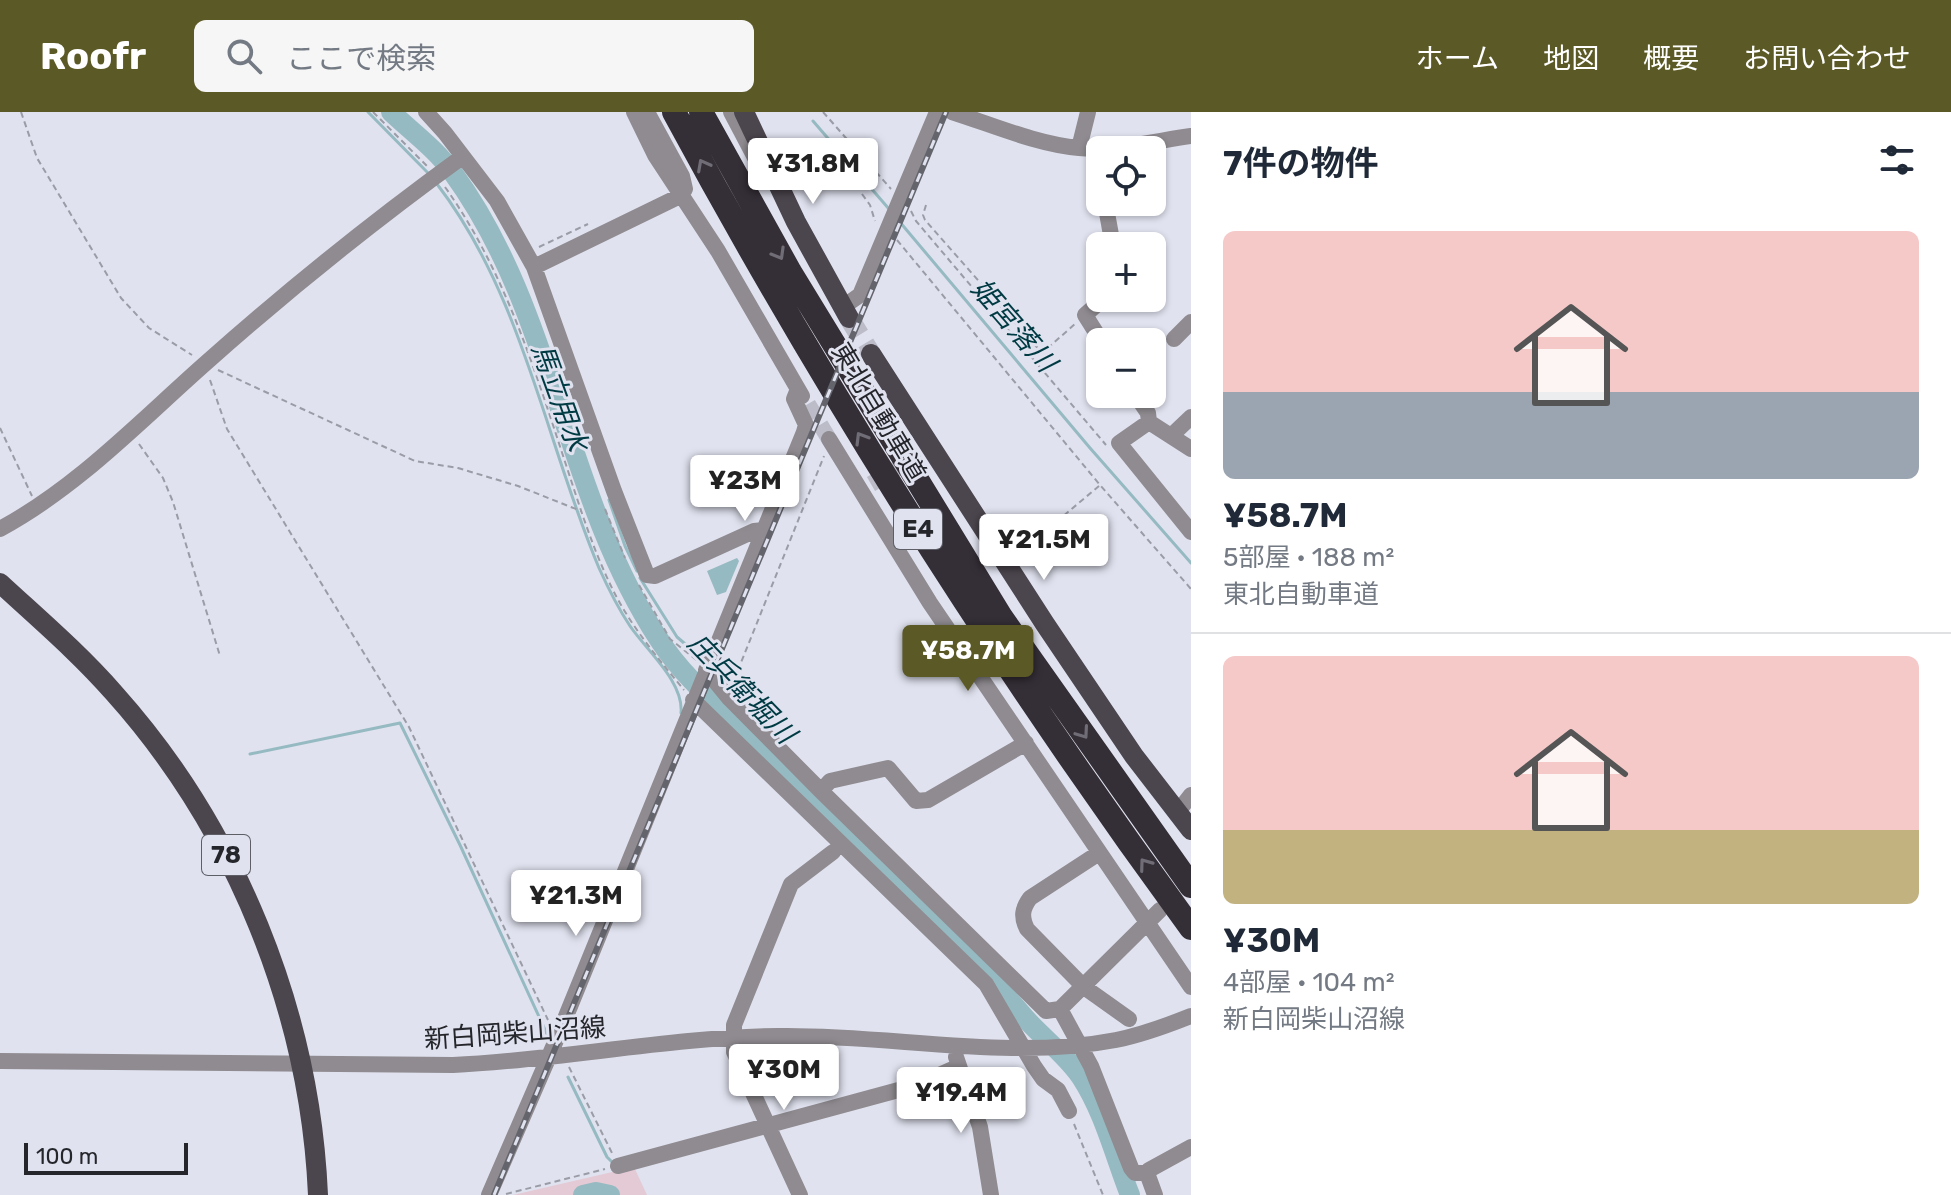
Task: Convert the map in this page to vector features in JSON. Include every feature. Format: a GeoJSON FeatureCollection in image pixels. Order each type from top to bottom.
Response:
{"type":"FeatureCollection","features":[{"type":"Feature","properties":{"kind":"highway","name":"東北自動車道"},"geometry":{"type":"LineString","coordinates":[[674,112],[777,298],[895,493],[1049,730],[1191,928]]}},
{"type":"Feature","properties":{"kind":"highway","name":"東北自動車道"},"geometry":{"type":"LineString","coordinates":[[720,113],[790,272],[993,603],[1191,886]]}},
{"type":"Feature","properties":{"kind":"main road"},"geometry":{"type":"LineString","coordinates":[[744,112],[846,313]]}},
{"type":"Feature","properties":{"kind":"main road"},"geometry":{"type":"LineString","coordinates":[[871,354],[925,452],[1006,564],[1134,756],[1191,830]]}},
{"type":"Feature","properties":{"kind":"main road","name":"78"},"geometry":{"type":"LineString","coordinates":[[0,583],[70,647],[114,693],[158,748],[204,816],[234,870],[263,937],[301,1064],[318,1195]]}},
{"type":"Feature","properties":{"kind":"street"},"geometry":{"type":"LineString","coordinates":[[426,112],[458,160],[497,201],[530,260],[647,575],[655,576],[754,531],[764,530]]}},
{"type":"Feature","properties":{"kind":"street"},"geometry":{"type":"LineString","coordinates":[[634,112],[655,155],[718,251],[808,404]]}},
{"type":"Feature","properties":{"kind":"street"},"geometry":{"type":"LineString","coordinates":[[530,260],[680,196],[685,183],[668,145],[647,112]]}},
{"type":"Feature","properties":{"kind":"street"},"geometry":{"type":"LineString","coordinates":[[846,313],[860,295],[937,112]]}},
{"type":"Feature","properties":{"kind":"street"},"geometry":{"type":"LineString","coordinates":[[952,112],[1052,143],[1086,148]]}},
{"type":"Feature","properties":{"kind":"street"},"geometry":{"type":"LineString","coordinates":[[1087,136],[1088,112]]}},
{"type":"Feature","properties":{"kind":"street"},"geometry":{"type":"LineString","coordinates":[[720,113],[761,169],[776,180]]}},
{"type":"Feature","properties":{"kind":"street"},"geometry":{"type":"LineString","coordinates":[[1166,139],[1191,136]]}},
{"type":"Feature","properties":{"kind":"street"},"geometry":{"type":"LineString","coordinates":[[0,529],[38,509],[130,433],[205,363],[387,211],[458,160]]}},
{"type":"Feature","properties":{"kind":"street"},"geometry":{"type":"LineString","coordinates":[[1088,312],[1085,315],[1093,328]]}},
{"type":"Feature","properties":{"kind":"street"},"geometry":{"type":"LineString","coordinates":[[1174,339],[1191,322]]}},
{"type":"Feature","properties":{"kind":"street"},"geometry":{"type":"LineString","coordinates":[[489,1195],[560,1031],[804,432],[806,425],[794,399],[798,389]]}},
{"type":"Feature","properties":{"kind":"street"},"geometry":{"type":"LineString","coordinates":[[1145,408],[1149,422]]}},
{"type":"Feature","properties":{"kind":"street"},"geometry":{"type":"LineString","coordinates":[[1171,436],[1191,417]]}},
{"type":"Feature","properties":{"kind":"street"},"geometry":{"type":"LineString","coordinates":[[1149,422],[1191,449]]}},
{"type":"Feature","properties":{"kind":"street"},"geometry":{"type":"LineString","coordinates":[[1149,422],[1119,443],[1191,532]]}},
{"type":"Feature","properties":{"kind":"street"},"geometry":{"type":"LineString","coordinates":[[832,446],[866,487],[930,603],[1191,987]]}},
{"type":"Feature","properties":{"kind":"street"},"geometry":{"type":"LineString","coordinates":[[705,673],[1046,1011],[1060,1009],[1160,910]]}},
{"type":"Feature","properties":{"kind":"street"},"geometry":{"type":"LineString","coordinates":[[694,698],[986,984],[1028,1047],[1043,1079],[1058,1090],[1069,1111]]}},
{"type":"Feature","properties":{"kind":"street"},"geometry":{"type":"LineString","coordinates":[[821,791],[830,781],[888,768],[916,801],[928,800],[1026,743]]}},
{"type":"Feature","properties":{"kind":"street"},"geometry":{"type":"LineString","coordinates":[[1177,813],[1191,795]]}},
{"type":"Feature","properties":{"kind":"street"},"geometry":{"type":"LineString","coordinates":[[802,807],[799,816],[833,852],[872,890],[882,885]]}},
{"type":"Feature","properties":{"kind":"street"},"geometry":{"type":"LineString","coordinates":[[800,1195],[734,1052],[733,1037],[736,1017],[791,884],[833,852]]}},
{"type":"Feature","properties":{"kind":"street"},"geometry":{"type":"LineString","coordinates":[[1099,853],[1030,898],[1022,919],[1027,929],[1084,987],[1129,1019]]}},
{"type":"Feature","properties":{"kind":"street"},"geometry":{"type":"LineString","coordinates":[[1060,1009],[1135,1173],[1147,1173],[1191,1147]]}},
{"type":"Feature","properties":{"kind":"street"},"geometry":{"type":"LineString","coordinates":[[1077,1045],[1137,1035],[1191,1016]]}},
{"type":"Feature","properties":{"kind":"street","name":"新白岡柴山沼線"},"geometry":{"type":"LineString","coordinates":[[0,1061],[443,1065],[548,1058],[733,1037],[840,1036],[1028,1047],[1077,1045]]}},
{"type":"Feature","properties":{"kind":"street"},"geometry":{"type":"LineString","coordinates":[[956,1044],[957,1067],[980,1127],[991,1195]]}},
{"type":"Feature","properties":{"kind":"street"},"geometry":{"type":"LineString","coordinates":[[618,1166],[917,1085],[957,1067]]}},
{"type":"Feature","properties":{"kind":"street"},"geometry":{"type":"LineString","coordinates":[[1147,1173],[1155,1195]]}},
{"type":"Feature","properties":{"kind":"path"},"geometry":{"type":"LineString","coordinates":[[21,112],[37,158],[121,298],[149,328],[205,363],[415,461],[473,472],[581,511]]}},
{"type":"Feature","properties":{"kind":"path"},"geometry":{"type":"LineString","coordinates":[[373,112],[439,176],[484,249],[503,286],[601,563],[625,612],[651,649],[694,698]]}},
{"type":"Feature","properties":{"kind":"path"},"geometry":{"type":"LineString","coordinates":[[823,112],[900,200],[906,200],[916,221],[1114,454]]}},
{"type":"Feature","properties":{"kind":"path"},"geometry":{"type":"LineString","coordinates":[[862,194],[879,229],[887,228],[1100,485],[1191,589]]}},
{"type":"Feature","properties":{"kind":"path"},"geometry":{"type":"LineString","coordinates":[[926,205],[925,220],[1042,353],[1085,315]]}},
{"type":"Feature","properties":{"kind":"path"},"geometry":{"type":"LineString","coordinates":[[530,260],[595,222]]}},
{"type":"Feature","properties":{"kind":"path"},"geometry":{"type":"LineString","coordinates":[[205,363],[227,429],[409,727],[546,1018],[560,1031]]}},
{"type":"Feature","properties":{"kind":"path"},"geometry":{"type":"LineString","coordinates":[[0,428],[38,509]]}},
{"type":"Feature","properties":{"kind":"path"},"geometry":{"type":"LineString","coordinates":[[130,433],[157,469],[173,502],[220,656]]}},
{"type":"Feature","properties":{"kind":"path"},"geometry":{"type":"LineString","coordinates":[[733,682],[820,462],[832,446]]}},
{"type":"Feature","properties":{"kind":"path"},"geometry":{"type":"LineString","coordinates":[[1006,564],[1100,485]]}},
{"type":"Feature","properties":{"kind":"path"},"geometry":{"type":"LineString","coordinates":[[501,1195],[618,1166],[569,1067],[567,1056]]}},
{"type":"Feature","properties":{"kind":"path"},"geometry":{"type":"LineString","coordinates":[[1069,1111],[1103,1195]]}},
{"type":"Feature","properties":{"kind":"shaded area"},"geometry":{"type":"Polygon","coordinates":[[[737,558],[739,561],[726,592],[717,595],[707,571],[737,558]]]}},
{"type":"Feature","properties":{"kind":"shaded area"},"geometry":{"type":"Polygon","coordinates":[[[634,1167],[647,1195],[513,1195],[634,1167]]]}},
{"type":"Feature","properties":{"kind":"waterway","name":"馬立用水"},"geometry":{"type":"LineString","coordinates":[[368,112],[430,175]]}},
{"type":"Feature","properties":{"kind":"waterway","name":"庄兵衛堀川"},"geometry":{"type":"LineString","coordinates":[[391,112],[447,165],[487,227],[515,284],[601,524],[626,582],[658,638],[696,685],[900,884],[1075,1069],[1096,1105],[1130,1195]]}},
{"type":"Feature","properties":{"kind":"waterway","name":"姫宮落川"},"geometry":{"type":"LineString","coordinates":[[813,121],[889,209]]}},
{"type":"Feature","properties":{"kind":"waterway","name":"馬立用水"},"geometry":{"type":"LineString","coordinates":[[437,184],[466,227],[512,321],[602,575],[630,626],[671,678],[677,690],[681,713]]}},
{"type":"Feature","properties":{"kind":"waterway","name":"姫宮落川"},"geometry":{"type":"LineString","coordinates":[[899,221],[1191,563]]}},
{"type":"Feature","properties":{"kind":"waterway"},"geometry":{"type":"LineString","coordinates":[[609,500],[637,571]]}},
{"type":"Feature","properties":{"kind":"waterway"},"geometry":{"type":"LineString","coordinates":[[640,578],[677,637],[704,660]]}},
{"type":"Feature","properties":{"kind":"waterway"},"geometry":{"type":"LineString","coordinates":[[250,754],[400,723],[547,1034]]}},
{"type":"Feature","properties":{"kind":"waterway"},"geometry":{"type":"LineString","coordinates":[[568,1077],[612,1162]]}},
{"type":"Feature","properties":{"kind":"waterway"},"geometry":{"type":"LineString","coordinates":[[583,1195],[596,1192],[610,1195]]}},
{"type":"Feature","properties":{"kind":"tunnel"},"geometry":{"type":"LineString","coordinates":[[849,318],[871,354]]}},
{"type":"Feature","properties":{"kind":"tunnel"},"geometry":{"type":"LineString","coordinates":[[808,404],[829,439]]}},
{"type":"Feature","properties":{"kind":"tunnel"},"geometry":{"type":"LineString","coordinates":[[871,484],[920,455]]}},
{"type":"Feature","properties":{"kind":"railway"},"geometry":{"type":"LineString","coordinates":[[494,1195],[946,112]]}}]}
